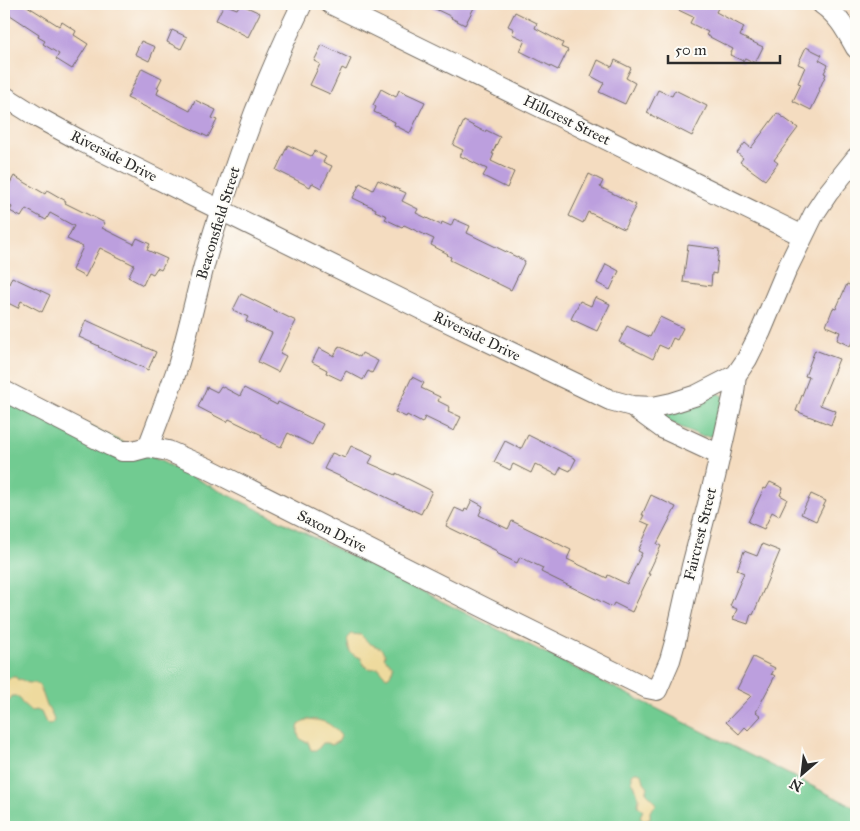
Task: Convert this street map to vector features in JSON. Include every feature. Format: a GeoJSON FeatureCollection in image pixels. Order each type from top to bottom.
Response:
{"type":"FeatureCollection","features":[{"type":"Feature","properties":{"kind":"street","name":"Beaconsfield Street"},"geometry":{"type":"LineString","coordinates":[[148,447],[177,369],[208,249],[252,118],[302,4]]}},
{"type":"Feature","properties":{"kind":"street","name":"Hillcrest Street"},"geometry":{"type":"LineString","coordinates":[[331,4],[803,236]]}},
{"type":"Feature","properties":{"kind":"street"},"geometry":{"type":"LineString","coordinates":[[830,6],[856,48]]}},
{"type":"Feature","properties":{"kind":"street","name":"Riverside Drive"},"geometry":{"type":"LineString","coordinates":[[4,96],[83,142],[414,306],[610,400],[632,406],[653,406],[672,403],[697,395],[736,376]]}},
{"type":"Feature","properties":{"kind":"street"},"geometry":{"type":"LineString","coordinates":[[736,376],[747,359],[803,236],[828,193],[856,158]]}},
{"type":"Feature","properties":{"kind":"street","name":"Faircrest Street"},"geometry":{"type":"LineString","coordinates":[[657,690],[670,660],[720,455],[736,376]]}},
{"type":"Feature","properties":{"kind":"street","name":"Saxon Drive"},"geometry":{"type":"LineString","coordinates":[[4,391],[122,451],[133,451],[148,447],[168,451],[207,468],[546,639],[646,688],[657,690]]}},
{"type":"Feature","properties":{"kind":"street"},"geometry":{"type":"LineString","coordinates":[[632,406],[662,428],[720,455]]}},
{"type":"Feature","properties":{"kind":"green space"},"geometry":{"type":"Polygon","coordinates":[[[4,383],[856,808],[856,827],[4,827],[4,383]]]}},
{"type":"Feature","properties":{"kind":"green space"},"geometry":{"type":"Polygon","coordinates":[[[719,393],[724,397],[721,421],[713,436],[701,436],[662,419],[665,413],[719,393]]]}},
{"type":"Feature","properties":{"kind":"sand"},"geometry":{"type":"Polygon","coordinates":[[[352,634],[361,635],[382,650],[385,655],[384,657],[392,666],[389,676],[386,677],[379,668],[369,669],[364,665],[361,658],[353,655],[349,648],[348,640],[352,634]]]}},
{"type":"Feature","properties":{"kind":"sand"},"geometry":{"type":"Polygon","coordinates":[[[12,677],[40,686],[54,720],[52,724],[46,723],[41,712],[31,711],[16,696],[12,696],[9,701],[4,700],[5,684],[12,677]]]}},
{"type":"Feature","properties":{"kind":"sand"},"geometry":{"type":"Polygon","coordinates":[[[308,719],[330,725],[341,736],[339,741],[331,745],[323,743],[317,750],[311,750],[308,742],[300,739],[298,731],[299,725],[308,719]]]}},
{"type":"Feature","properties":{"kind":"sand"},"geometry":{"type":"Polygon","coordinates":[[[635,772],[642,774],[644,782],[648,787],[646,792],[655,801],[656,805],[650,811],[650,818],[644,820],[640,817],[643,810],[638,806],[639,798],[632,781],[632,774],[635,772]]]}},
{"type":"Feature","properties":{"kind":"building"},"geometry":{"type":"Polygon","coordinates":[[[4,4],[24,4],[59,26],[62,22],[76,31],[74,35],[88,44],[72,69],[56,59],[59,54],[43,44],[45,41],[38,37],[39,34],[4,11],[4,4]]]}},
{"type":"Feature","properties":{"kind":"building"},"geometry":{"type":"Polygon","coordinates":[[[224,4],[237,9],[240,4],[260,13],[248,37],[216,20],[224,4]]]}},
{"type":"Feature","properties":{"kind":"building"},"geometry":{"type":"Polygon","coordinates":[[[425,4],[476,4],[465,25],[425,4]]]}},
{"type":"Feature","properties":{"kind":"building"},"geometry":{"type":"Polygon","coordinates":[[[666,4],[720,4],[716,12],[744,27],[740,36],[763,47],[755,63],[745,58],[743,61],[730,55],[733,49],[706,35],[708,32],[690,23],[693,17],[666,4]]]}},
{"type":"Feature","properties":{"kind":"building"},"geometry":{"type":"Polygon","coordinates":[[[515,12],[537,23],[535,28],[563,43],[561,47],[568,50],[558,70],[520,51],[525,40],[512,34],[514,29],[508,26],[515,12]]]}},
{"type":"Feature","properties":{"kind":"building"},"geometry":{"type":"Polygon","coordinates":[[[172,30],[187,37],[181,49],[167,42],[172,30]]]}},
{"type":"Feature","properties":{"kind":"building"},"geometry":{"type":"Polygon","coordinates":[[[141,41],[155,47],[149,61],[135,54],[141,41]]]}},
{"type":"Feature","properties":{"kind":"building"},"geometry":{"type":"Polygon","coordinates":[[[322,45],[351,59],[346,70],[342,68],[330,94],[310,85],[320,64],[314,61],[322,45]]]}},
{"type":"Feature","properties":{"kind":"building"},"geometry":{"type":"Polygon","coordinates":[[[806,47],[822,55],[819,60],[828,65],[820,91],[811,110],[793,101],[801,84],[798,83],[805,67],[798,64],[806,47]]]}},
{"type":"Feature","properties":{"kind":"building"},"geometry":{"type":"Polygon","coordinates":[[[598,60],[612,67],[615,60],[631,68],[626,78],[635,83],[625,104],[599,92],[604,83],[591,76],[598,60]]]}},
{"type":"Feature","properties":{"kind":"building"},"geometry":{"type":"Polygon","coordinates":[[[142,68],[162,78],[157,88],[159,88],[157,94],[190,111],[195,100],[216,110],[212,118],[217,120],[208,137],[127,98],[142,68]]]}},
{"type":"Feature","properties":{"kind":"building"},"geometry":{"type":"Polygon","coordinates":[[[381,89],[396,97],[399,90],[425,102],[410,133],[394,125],[395,122],[374,112],[376,107],[373,105],[381,89]]]}},
{"type":"Feature","properties":{"kind":"building"},"geometry":{"type":"Polygon","coordinates":[[[658,90],[672,96],[675,90],[707,106],[692,136],[647,113],[658,90]]]}},
{"type":"Feature","properties":{"kind":"building"},"geometry":{"type":"Polygon","coordinates":[[[777,113],[798,128],[774,160],[778,163],[765,180],[740,162],[743,158],[737,153],[745,143],[751,148],[777,113]]]}},
{"type":"Feature","properties":{"kind":"building"},"geometry":{"type":"Polygon","coordinates":[[[464,121],[485,132],[486,130],[500,137],[492,154],[494,154],[491,161],[514,172],[507,188],[483,176],[487,169],[460,156],[463,150],[453,145],[464,121]]]}},
{"type":"Feature","properties":{"kind":"building"},"geometry":{"type":"Polygon","coordinates":[[[288,145],[311,156],[314,151],[326,157],[323,162],[332,166],[321,188],[312,183],[310,187],[276,170],[288,145]]]}},
{"type":"Feature","properties":{"kind":"building"},"geometry":{"type":"Polygon","coordinates":[[[589,174],[603,181],[600,187],[636,205],[624,229],[588,212],[583,223],[569,216],[589,174]]]}},
{"type":"Feature","properties":{"kind":"building"},"geometry":{"type":"Polygon","coordinates":[[[14,176],[45,194],[47,190],[66,201],[65,203],[105,223],[102,228],[134,244],[137,238],[150,244],[147,250],[167,259],[161,270],[157,268],[153,274],[149,272],[143,285],[128,277],[134,265],[100,248],[85,277],[72,270],[83,247],[67,239],[74,226],[50,213],[46,220],[26,209],[21,217],[10,211],[12,207],[4,202],[4,194],[14,176]]]}},
{"type":"Feature","properties":{"kind":"building"},"geometry":{"type":"Polygon","coordinates":[[[378,180],[406,193],[402,201],[418,209],[416,213],[441,225],[442,222],[451,226],[454,219],[470,226],[467,233],[525,261],[511,290],[450,260],[451,257],[448,254],[431,245],[434,239],[404,225],[402,227],[385,219],[387,216],[353,198],[360,183],[373,190],[378,180]]]}},
{"type":"Feature","properties":{"kind":"building"},"geometry":{"type":"Polygon","coordinates":[[[688,245],[719,249],[716,274],[712,273],[711,286],[683,282],[688,245]]]}},
{"type":"Feature","properties":{"kind":"building"},"geometry":{"type":"Polygon","coordinates":[[[606,264],[619,271],[610,290],[597,283],[606,264]]]}},
{"type":"Feature","properties":{"kind":"building"},"geometry":{"type":"Polygon","coordinates":[[[12,277],[50,295],[42,312],[21,301],[18,308],[4,301],[4,282],[9,284],[12,277]]]}},
{"type":"Feature","properties":{"kind":"building"},"geometry":{"type":"Polygon","coordinates":[[[847,284],[856,288],[856,344],[852,342],[850,346],[837,340],[840,332],[826,326],[833,308],[836,309],[847,284]]]}},
{"type":"Feature","properties":{"kind":"building"},"geometry":{"type":"Polygon","coordinates":[[[241,294],[296,321],[280,353],[286,356],[278,372],[258,362],[272,333],[246,321],[248,317],[233,310],[241,294]]]}},
{"type":"Feature","properties":{"kind":"building"},"geometry":{"type":"Polygon","coordinates":[[[595,297],[610,304],[597,331],[571,319],[580,301],[591,306],[595,297]]]}},
{"type":"Feature","properties":{"kind":"building"},"geometry":{"type":"Polygon","coordinates":[[[660,317],[683,328],[677,340],[673,338],[668,349],[659,345],[653,359],[619,342],[627,326],[650,337],[660,317]]]}},
{"type":"Feature","properties":{"kind":"building"},"geometry":{"type":"Polygon","coordinates":[[[86,320],[156,352],[148,370],[79,337],[86,320]]]}},
{"type":"Feature","properties":{"kind":"building"},"geometry":{"type":"Polygon","coordinates":[[[339,346],[360,357],[362,353],[378,361],[372,373],[368,371],[363,380],[346,371],[341,380],[326,373],[327,370],[312,362],[319,348],[334,356],[339,346]]]}},
{"type":"Feature","properties":{"kind":"building"},"geometry":{"type":"Polygon","coordinates":[[[815,350],[839,359],[820,405],[836,411],[831,425],[796,411],[809,377],[805,376],[815,350]]]}},
{"type":"Feature","properties":{"kind":"building"},"geometry":{"type":"Polygon","coordinates":[[[412,377],[424,383],[421,388],[440,397],[438,401],[450,407],[448,411],[461,417],[454,431],[425,417],[422,423],[407,415],[406,417],[395,412],[412,377]]]}},
{"type":"Feature","properties":{"kind":"building"},"geometry":{"type":"Polygon","coordinates":[[[221,386],[240,396],[244,388],[277,405],[278,402],[323,424],[312,445],[288,433],[281,447],[261,437],[262,435],[229,419],[227,422],[198,407],[207,387],[217,392],[221,386]]]}},
{"type":"Feature","properties":{"kind":"building"},"geometry":{"type":"Polygon","coordinates":[[[528,435],[576,459],[570,471],[561,467],[557,475],[535,464],[531,473],[513,464],[510,470],[494,462],[505,441],[521,449],[528,435]]]}},
{"type":"Feature","properties":{"kind":"building"},"geometry":{"type":"Polygon","coordinates":[[[351,446],[373,456],[369,463],[396,475],[396,473],[432,491],[421,514],[324,469],[332,453],[345,458],[351,446]]]}},
{"type":"Feature","properties":{"kind":"building"},"geometry":{"type":"Polygon","coordinates":[[[770,482],[783,488],[780,495],[787,499],[779,516],[772,512],[764,529],[748,522],[764,488],[766,489],[770,482]]]}},
{"type":"Feature","properties":{"kind":"building"},"geometry":{"type":"Polygon","coordinates":[[[811,494],[826,501],[816,521],[801,514],[811,494]]]}},
{"type":"Feature","properties":{"kind":"building"},"geometry":{"type":"Polygon","coordinates":[[[651,495],[676,507],[657,544],[661,546],[632,612],[614,603],[612,607],[541,572],[543,568],[520,557],[517,563],[446,526],[455,508],[464,512],[472,500],[483,506],[479,515],[508,529],[512,521],[571,550],[567,559],[607,578],[608,575],[627,584],[642,553],[638,551],[650,525],[641,521],[651,495]]]}},
{"type":"Feature","properties":{"kind":"building"},"geometry":{"type":"Polygon","coordinates":[[[762,544],[780,551],[748,624],[733,619],[737,609],[730,606],[744,573],[737,570],[744,551],[757,556],[762,544]]]}},
{"type":"Feature","properties":{"kind":"building"},"geometry":{"type":"Polygon","coordinates":[[[753,657],[775,668],[771,675],[775,676],[756,712],[761,716],[748,730],[745,727],[739,734],[726,722],[751,696],[737,689],[753,657]]]}}]}
